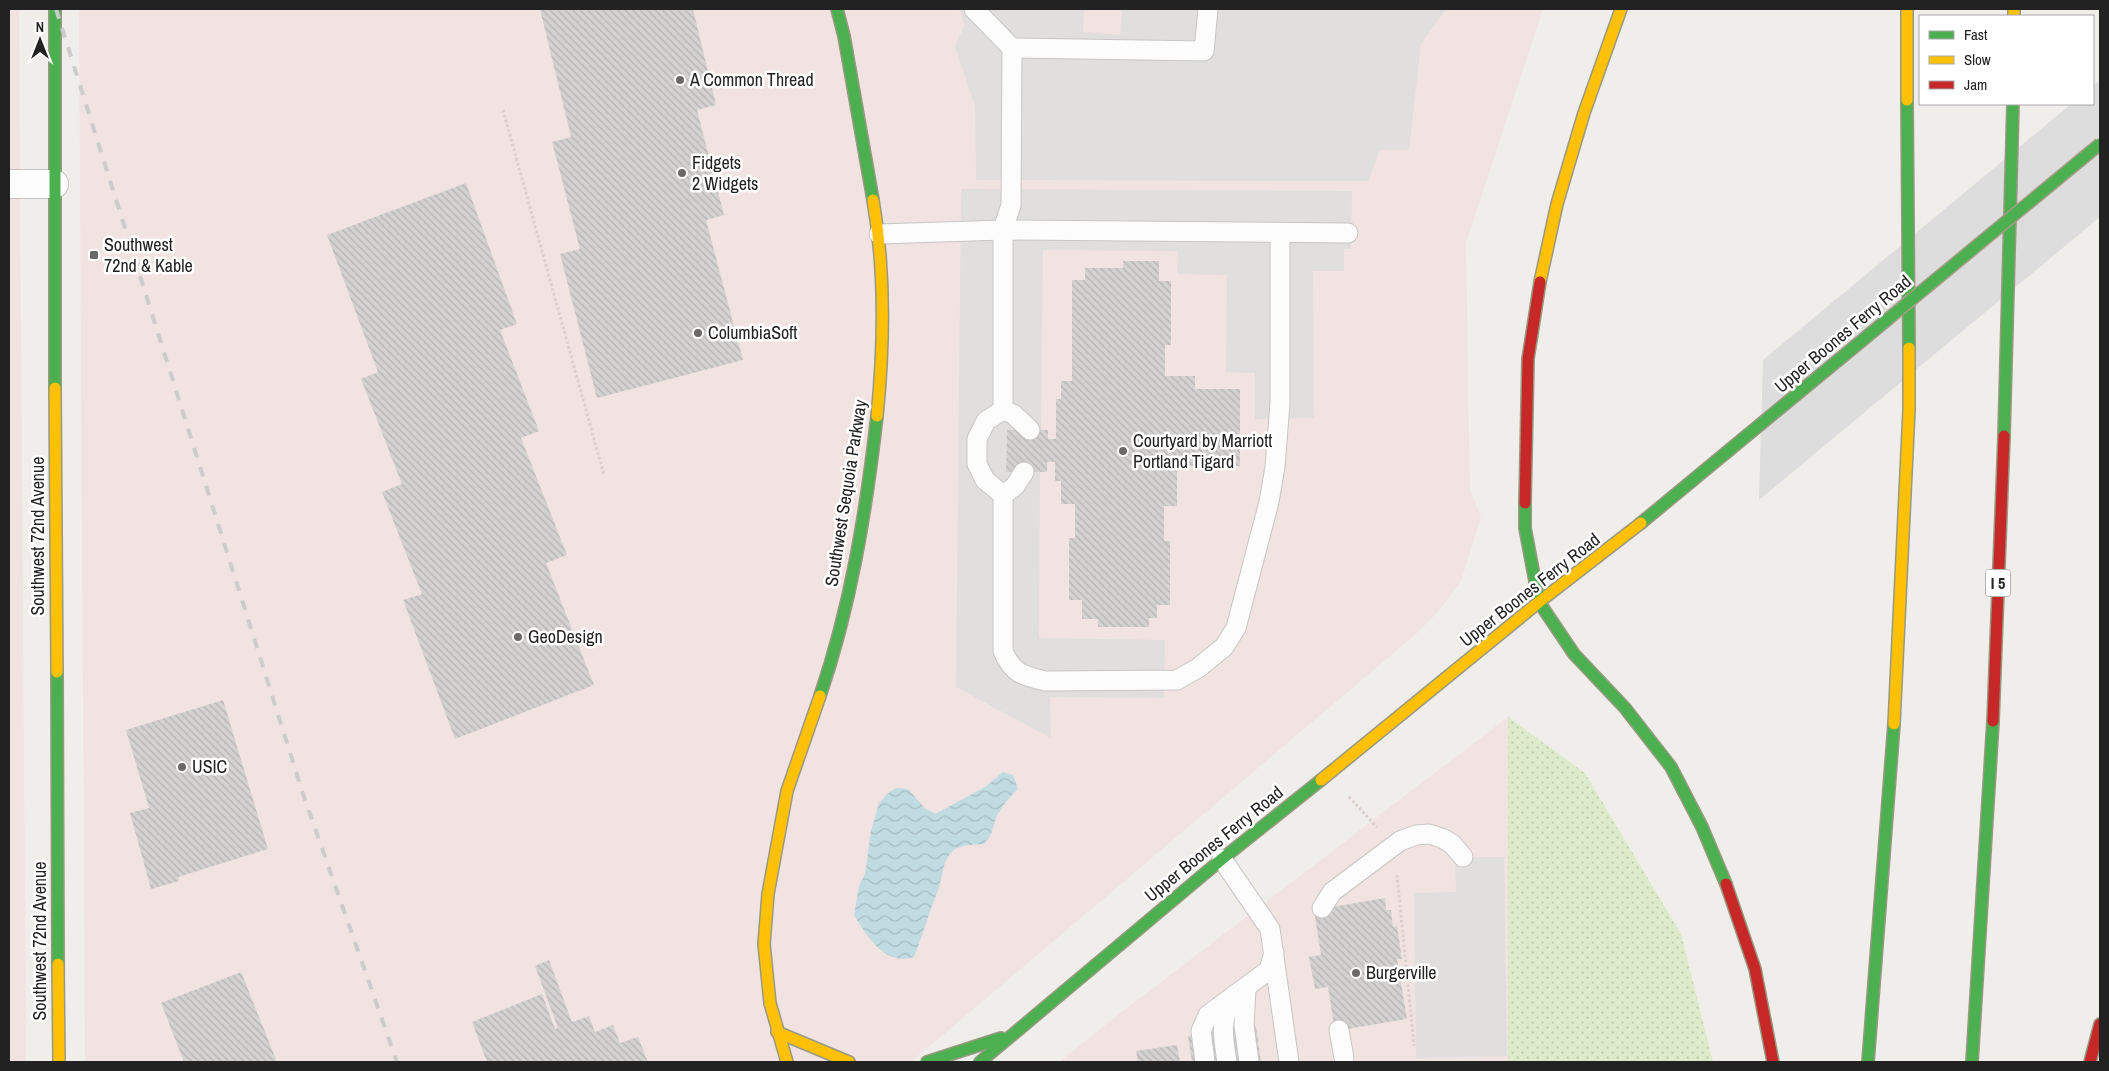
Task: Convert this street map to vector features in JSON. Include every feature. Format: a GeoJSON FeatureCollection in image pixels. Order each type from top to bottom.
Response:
{"type":"FeatureCollection","features":[{"type":"Feature","properties":{"kind":"main road","name":"Southwest 72nd Avenue"},"geometry":{"type":"LineString","coordinates":[[55,9],[54,184],[59,1062]]}},
{"type":"Feature","properties":{"kind":"main road","name":"Southwest Sequoia Parkway"},"geometry":{"type":"LineString","coordinates":[[788,1062],[777,1032],[770,1003],[764,944],[768,894],[787,792],[836,648],[859,550],[879,394],[881,320],[879,234],[844,36],[837,9]]}},
{"type":"Feature","properties":{"kind":"main road"},"geometry":{"type":"LineString","coordinates":[[1621,9],[1584,113],[1556,204],[1538,292],[1528,359],[1525,443],[1525,528],[1539,602],[1574,654],[1624,708],[1671,767],[1702,827],[1730,894],[1754,968],[1773,1062]]}},
{"type":"Feature","properties":{"kind":"main road"},"geometry":{"type":"LineString","coordinates":[[1868,1062],[1894,731],[1909,410],[1907,9]]}},
{"type":"Feature","properties":{"kind":"main road","name":"I 5"},"geometry":{"type":"LineString","coordinates":[[1972,1062],[1991,757],[2009,336],[2013,105]]}},
{"type":"Feature","properties":{"kind":"main road","name":"Upper Boones Ferry Road"},"geometry":{"type":"LineString","coordinates":[[980,1062],[1222,858],[1328,775],[1539,602],[1628,534],[2100,144]]}},
{"type":"Feature","properties":{"kind":"main road"},"geometry":{"type":"LineString","coordinates":[[2090,1062],[2100,1024]]}},
{"type":"Feature","properties":{"kind":"main road"},"geometry":{"type":"LineString","coordinates":[[777,1032],[848,1062]]}},
{"type":"Feature","properties":{"kind":"main road"},"geometry":{"type":"LineString","coordinates":[[927,1062],[1012,1034]]}},
{"type":"Feature","properties":{"kind":"street"},"geometry":{"type":"LineString","coordinates":[[9,184],[54,184]]}},
{"type":"Feature","properties":{"kind":"lane"},"geometry":{"type":"LineString","coordinates":[[974,9],[1012,48],[1011,205],[1003,230],[1002,410]]}},
{"type":"Feature","properties":{"kind":"lane"},"geometry":{"type":"LineString","coordinates":[[1012,48],[1204,51],[1208,9]]}},
{"type":"Feature","properties":{"kind":"lane"},"geometry":{"type":"LineString","coordinates":[[879,234],[1003,230],[1348,233]]}},
{"type":"Feature","properties":{"kind":"lane"},"geometry":{"type":"LineString","coordinates":[[1003,495],[1003,652],[1009,666],[1027,677],[1045,681],[1177,680],[1198,668],[1224,647],[1236,628],[1269,502],[1275,467],[1280,402],[1280,233]]}},
{"type":"Feature","properties":{"kind":"lane"},"geometry":{"type":"LineString","coordinates":[[1002,410],[1013,414],[1030,430]]}},
{"type":"Feature","properties":{"kind":"lane"},"geometry":{"type":"LineString","coordinates":[[1002,410],[986,421],[977,439],[977,464],[985,480],[1003,495]]}},
{"type":"Feature","properties":{"kind":"lane"},"geometry":{"type":"LineString","coordinates":[[1003,495],[1015,486],[1024,472]]}},
{"type":"Feature","properties":{"kind":"lane"},"geometry":{"type":"LineString","coordinates":[[1322,908],[1332,892],[1400,841],[1429,834],[1452,844],[1463,857]]}},
{"type":"Feature","properties":{"kind":"lane"},"geometry":{"type":"LineString","coordinates":[[1222,858],[1270,929],[1289,1062]]}},
{"type":"Feature","properties":{"kind":"lane"},"geometry":{"type":"LineString","coordinates":[[1205,1062],[1201,1031],[1208,1015],[1269,970],[1274,953]]}},
{"type":"Feature","properties":{"kind":"lane"},"geometry":{"type":"LineString","coordinates":[[1227,1062],[1224,1015],[1239,992]]}},
{"type":"Feature","properties":{"kind":"lane"},"geometry":{"type":"LineString","coordinates":[[1239,992],[1249,1062]]}},
{"type":"Feature","properties":{"kind":"lane"},"geometry":{"type":"LineString","coordinates":[[1339,1030],[1344,1058]]}},
{"type":"Feature","properties":{"kind":"path"},"geometry":{"type":"LineString","coordinates":[[503,110],[604,475]]}},
{"type":"Feature","properties":{"kind":"path"},"geometry":{"type":"LineString","coordinates":[[1328,775],[1383,834],[1395,854],[1414,1046]]}},
{"type":"Feature","properties":{"kind":"shaded area"},"geometry":{"type":"Polygon","coordinates":[[[9,9],[19,9],[26,1062],[9,1062],[9,9]]]}},
{"type":"Feature","properties":{"kind":"shaded area"},"geometry":{"type":"Polygon","coordinates":[[[79,9],[1543,9],[1466,243],[1470,490],[1481,517],[1461,581],[1439,611],[1415,635],[911,1062],[85,1062],[79,9]]]}},
{"type":"Feature","properties":{"kind":"shaded area"},"geometry":{"type":"Polygon","coordinates":[[[959,9],[1084,10],[1083,32],[1120,35],[1122,9],[1446,9],[1421,44],[1409,150],[1380,150],[1368,181],[976,180],[975,106],[955,46],[965,25],[959,9]]]}},
{"type":"Feature","properties":{"kind":"shaded area"},"geometry":{"type":"Polygon","coordinates":[[[961,189],[1352,191],[1351,249],[1344,249],[1344,271],[1313,271],[1314,418],[1255,419],[1255,373],[1226,372],[1227,275],[1177,274],[1178,251],[1043,250],[1041,430],[1007,431],[1006,472],[1040,472],[1039,638],[1165,640],[1164,698],[1050,697],[1051,738],[956,687],[961,189]]]}},
{"type":"Feature","properties":{"kind":"shaded area"},"geometry":{"type":"Polygon","coordinates":[[[1508,717],[1508,1062],[1059,1062],[1119,1014],[1508,717]]]}},
{"type":"Feature","properties":{"kind":"shaded area"},"geometry":{"type":"Polygon","coordinates":[[[1455,857],[1504,857],[1507,1056],[1416,1058],[1414,893],[1456,892],[1455,857]]]}},
{"type":"Feature","properties":{"kind":"green space"},"geometry":{"type":"Polygon","coordinates":[[[1508,717],[1585,773],[1681,934],[1713,1062],[1508,1062],[1508,717]]]}},
{"type":"Feature","properties":{"kind":"water"},"geometry":{"type":"Polygon","coordinates":[[[1003,772],[1013,775],[1018,789],[1000,810],[991,835],[984,844],[961,847],[954,850],[947,858],[938,890],[914,957],[903,959],[894,957],[878,948],[854,915],[859,886],[865,874],[871,831],[879,803],[896,788],[908,789],[925,808],[935,814],[985,787],[1003,772]]]}},
{"type":"Feature","properties":{"kind":"pier"},"geometry":{"type":"Polygon","coordinates":[[[2100,80],[2100,217],[1759,500],[1763,360],[2070,105],[2094,105],[2094,85],[2100,80]]]}},
{"type":"Feature","properties":{"kind":"building"},"geometry":{"type":"Polygon","coordinates":[[[540,9],[693,9],[716,105],[697,110],[724,215],[706,220],[743,360],[597,398],[560,254],[580,249],[552,142],[571,137],[540,9]]]}},
{"type":"Feature","properties":{"kind":"building"},"geometry":{"type":"Polygon","coordinates":[[[466,183],[517,324],[500,330],[539,431],[521,438],[567,555],[546,563],[594,685],[455,739],[403,600],[422,594],[382,492],[402,484],[361,379],[378,372],[327,235],[466,183]]]}},
{"type":"Feature","properties":{"kind":"building","name":"Courtyard by Marriott Portland Tigard"},"geometry":{"type":"Polygon","coordinates":[[[1123,261],[1159,261],[1159,281],[1171,281],[1171,345],[1165,345],[1165,376],[1195,376],[1195,389],[1240,389],[1240,466],[1177,466],[1177,506],[1164,506],[1164,541],[1170,541],[1170,605],[1157,605],[1157,618],[1149,618],[1149,627],[1098,627],[1098,619],[1082,619],[1082,600],[1069,600],[1069,538],[1075,538],[1075,504],[1061,504],[1061,481],[1055,481],[1055,462],[1047,462],[1047,472],[1006,472],[1007,430],[1048,430],[1048,439],[1056,439],[1056,399],[1061,399],[1061,381],[1072,381],[1072,280],[1085,280],[1085,268],[1123,268],[1123,261]]]}},
{"type":"Feature","properties":{"kind":"building"},"geometry":{"type":"Polygon","coordinates":[[[223,700],[268,849],[178,877],[179,881],[151,889],[130,813],[149,808],[126,730],[223,700]]]}},
{"type":"Feature","properties":{"kind":"building","name":"Burgerville"},"geometry":{"type":"Polygon","coordinates":[[[1385,898],[1386,910],[1391,910],[1393,927],[1397,926],[1402,959],[1397,959],[1407,1019],[1335,1031],[1328,987],[1315,989],[1309,957],[1321,955],[1314,910],[1385,898]]]}},
{"type":"Feature","properties":{"kind":"building"},"geometry":{"type":"Polygon","coordinates":[[[549,960],[572,1022],[589,1016],[595,1032],[613,1025],[620,1043],[638,1037],[648,1062],[487,1062],[472,1022],[542,994],[555,1029],[558,1028],[535,966],[549,960]]]}},
{"type":"Feature","properties":{"kind":"building"},"geometry":{"type":"Polygon","coordinates":[[[241,972],[277,1062],[184,1062],[161,1003],[241,972]]]}},
{"type":"Feature","properties":{"kind":"building"},"geometry":{"type":"Polygon","coordinates":[[[1256,1026],[1261,1062],[1192,1062],[1188,1036],[1256,1026]]]}},
{"type":"Feature","properties":{"kind":"building"},"geometry":{"type":"Polygon","coordinates":[[[1177,1045],[1180,1062],[1138,1062],[1136,1051],[1177,1045]]]}},
{"type":"Feature","properties":{"kind":"railway"},"geometry":{"type":"LineString","coordinates":[[56,9],[303,794],[397,1062]]}},
{"type":"Feature","properties":{"kind":"traffic: fast"},"geometry":{"type":"LineString","coordinates":[[55,9],[55,388]]}},
{"type":"Feature","properties":{"kind":"traffic: fast"},"geometry":{"type":"LineString","coordinates":[[837,9],[844,36],[873,200]]}},
{"type":"Feature","properties":{"kind":"traffic: fast"},"geometry":{"type":"LineString","coordinates":[[1907,100],[1909,348]]}},
{"type":"Feature","properties":{"kind":"traffic: fast"},"geometry":{"type":"LineString","coordinates":[[2004,436],[2013,105]]}},
{"type":"Feature","properties":{"kind":"traffic: fast"},"geometry":{"type":"LineString","coordinates":[[1888,319],[2100,144]]}},
{"type":"Feature","properties":{"kind":"traffic: fast"},"geometry":{"type":"LineString","coordinates":[[1641,523],[1888,319]]}},
{"type":"Feature","properties":{"kind":"traffic: fast"},"geometry":{"type":"LineString","coordinates":[[820,696],[849,593],[868,487],[877,416]]}},
{"type":"Feature","properties":{"kind":"traffic: fast"},"geometry":{"type":"LineString","coordinates":[[1525,503],[1525,528],[1539,602],[1574,654],[1625,708],[1671,767],[1702,827],[1726,884]]}},
{"type":"Feature","properties":{"kind":"traffic: fast"},"geometry":{"type":"LineString","coordinates":[[57,672],[58,964]]}},
{"type":"Feature","properties":{"kind":"traffic: fast"},"geometry":{"type":"LineString","coordinates":[[1972,1062],[1993,721]]}},
{"type":"Feature","properties":{"kind":"traffic: fast"},"geometry":{"type":"LineString","coordinates":[[1868,1062],[1894,724]]}},
{"type":"Feature","properties":{"kind":"traffic: fast"},"geometry":{"type":"LineString","coordinates":[[980,1062],[1222,859],[1321,780]]}},
{"type":"Feature","properties":{"kind":"traffic: fast"},"geometry":{"type":"LineString","coordinates":[[927,1062],[1001,1038]]}},
{"type":"Feature","properties":{"kind":"traffic: slow"},"geometry":{"type":"LineString","coordinates":[[1540,282],[1557,204],[1584,113],[1621,9]]}},
{"type":"Feature","properties":{"kind":"traffic: slow"},"geometry":{"type":"LineString","coordinates":[[1907,9],[1907,100]]}},
{"type":"Feature","properties":{"kind":"traffic: slow"},"geometry":{"type":"LineString","coordinates":[[2014,9],[2014,15]]}},
{"type":"Feature","properties":{"kind":"traffic: slow"},"geometry":{"type":"LineString","coordinates":[[873,200],[880,253],[882,308],[881,363],[877,416]]}},
{"type":"Feature","properties":{"kind":"traffic: slow"},"geometry":{"type":"LineString","coordinates":[[1894,724],[1909,410],[1909,348]]}},
{"type":"Feature","properties":{"kind":"traffic: slow"},"geometry":{"type":"LineString","coordinates":[[55,388],[57,672]]}},
{"type":"Feature","properties":{"kind":"traffic: slow"},"geometry":{"type":"LineString","coordinates":[[1321,780],[1539,602],[1641,523]]}},
{"type":"Feature","properties":{"kind":"traffic: slow"},"geometry":{"type":"LineString","coordinates":[[787,1062],[770,1003],[764,944],[768,894],[787,791],[820,696]]}},
{"type":"Feature","properties":{"kind":"traffic: slow"},"geometry":{"type":"LineString","coordinates":[[58,964],[59,1062]]}},
{"type":"Feature","properties":{"kind":"traffic: slow"},"geometry":{"type":"LineString","coordinates":[[777,1032],[849,1062]]}},
{"type":"Feature","properties":{"kind":"traffic: jam"},"geometry":{"type":"LineString","coordinates":[[1525,503],[1528,359],[1540,282]]}},
{"type":"Feature","properties":{"kind":"traffic: jam"},"geometry":{"type":"LineString","coordinates":[[1993,721],[2004,436]]}},
{"type":"Feature","properties":{"kind":"traffic: jam"},"geometry":{"type":"LineString","coordinates":[[1726,884],[1755,969],[1773,1062]]}},
{"type":"Feature","properties":{"kind":"traffic: jam"},"geometry":{"type":"LineString","coordinates":[[2090,1062],[2100,1024]]}},
{"type":"Feature","properties":{"kind":"place","name":"A Common Thread"},"geometry":{"type":"Point","coordinates":[680,80]}},
{"type":"Feature","properties":{"kind":"place","name":"Fidgets 2 Widgets"},"geometry":{"type":"Point","coordinates":[682,173]}},
{"type":"Feature","properties":{"kind":"place","name":"Southwest 72nd & Kable"},"geometry":{"type":"Point","coordinates":[94,255]}},
{"type":"Feature","properties":{"kind":"place","name":"ColumbiaSoft"},"geometry":{"type":"Point","coordinates":[698,333]}},
{"type":"Feature","properties":{"kind":"place","name":"Courtyard by Marriott Portland Tigard"},"geometry":{"type":"Point","coordinates":[1123,451]}},
{"type":"Feature","properties":{"kind":"place","name":"GeoDesign"},"geometry":{"type":"Point","coordinates":[518,637]}},
{"type":"Feature","properties":{"kind":"place","name":"USIC"},"geometry":{"type":"Point","coordinates":[182,767]}},
{"type":"Feature","properties":{"kind":"place","name":"Burgerville"},"geometry":{"type":"Point","coordinates":[1356,973]}}]}
